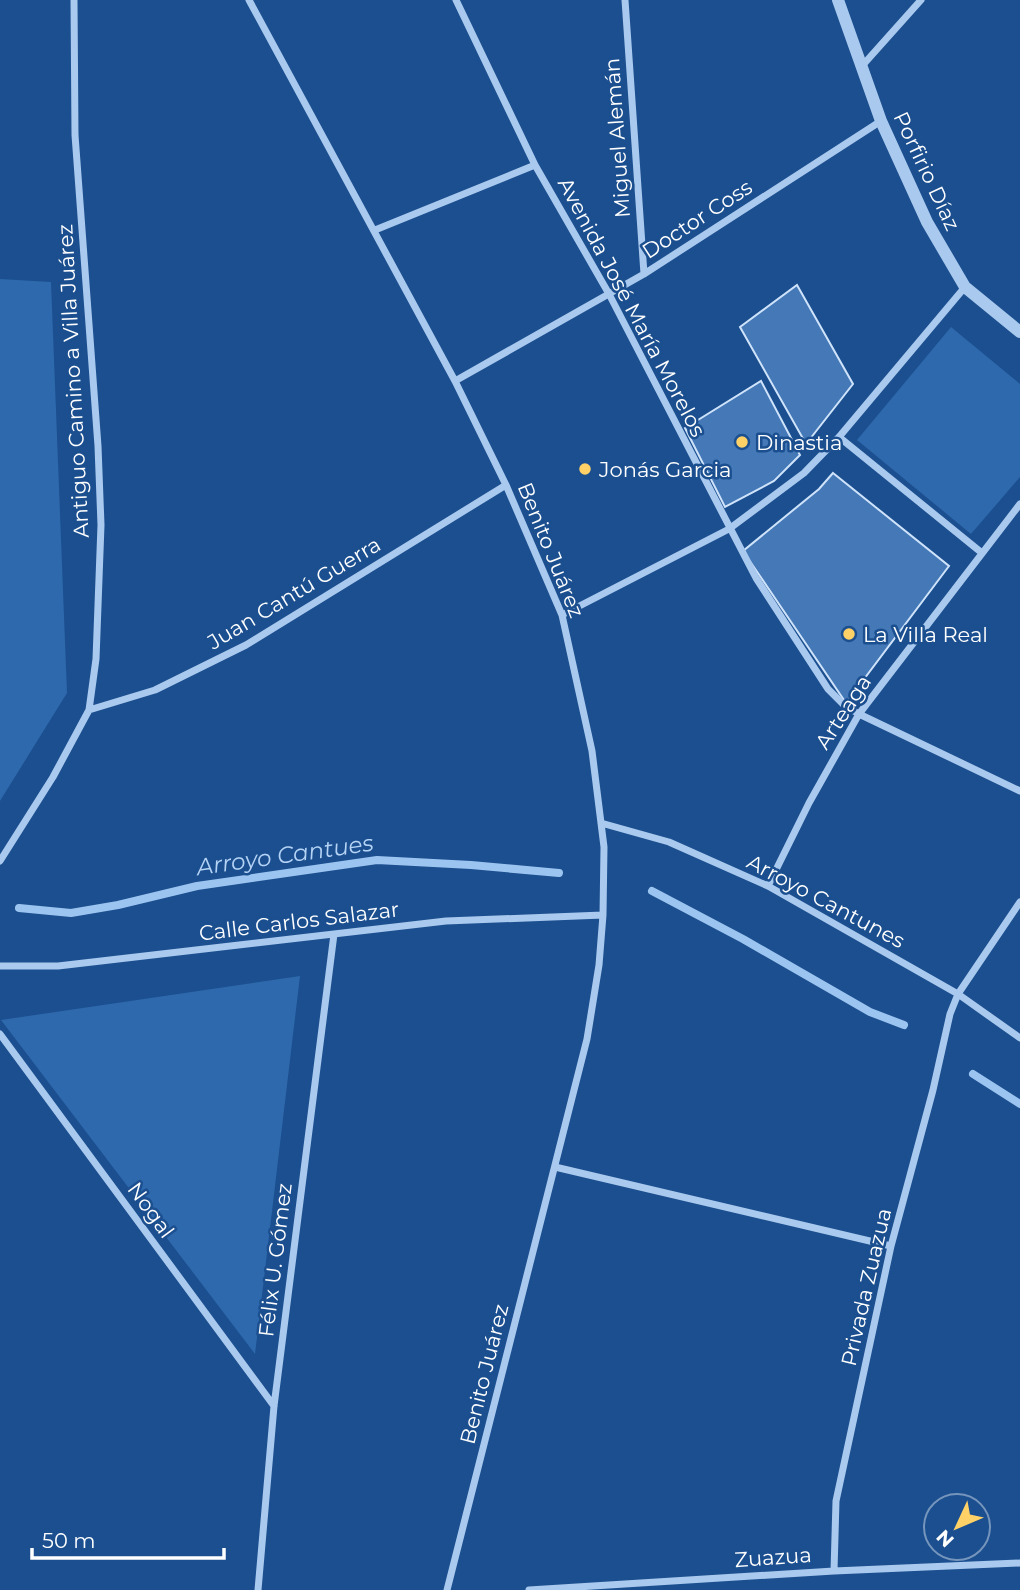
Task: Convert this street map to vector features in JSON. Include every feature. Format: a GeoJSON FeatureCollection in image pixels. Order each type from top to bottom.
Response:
{"type":"FeatureCollection","features":[{"type":"Feature","properties":{"kind":"street","name":"Antiguo Camino a Villa Juárez"},"geometry":{"type":"LineString","coordinates":[[0,860],[53,777],[89,709],[96,659],[101,525],[98,446],[75,135],[74,0]]}},
{"type":"Feature","properties":{"kind":"street","name":"Benito Juárez"},"geometry":{"type":"LineString","coordinates":[[249,0],[455,381],[506,485],[562,615],[592,751],[604,847],[599,965],[587,1039],[447,1590]]}},
{"type":"Feature","properties":{"kind":"street","name":"Avenida José María Morelos"},"geometry":{"type":"LineString","coordinates":[[456,0],[535,165],[608,294],[729,529],[756,578],[828,689],[845,706],[859,715],[1020,791]]}},
{"type":"Feature","properties":{"kind":"street","name":"Miguel Alemán"},"geometry":{"type":"LineString","coordinates":[[625,0],[644,274]]}},
{"type":"Feature","properties":{"kind":"street","name":"Porfirio Díaz"},"geometry":{"type":"LineString","coordinates":[[838,0],[881,121],[927,222],[965,287],[1020,332]]}},
{"type":"Feature","properties":{"kind":"street"},"geometry":{"type":"LineString","coordinates":[[862,66],[921,0]]}},
{"type":"Feature","properties":{"kind":"street","name":"Doctor Coss"},"geometry":{"type":"LineString","coordinates":[[455,381],[644,274],[881,121]]}},
{"type":"Feature","properties":{"kind":"street"},"geometry":{"type":"LineString","coordinates":[[375,230],[535,165]]}},
{"type":"Feature","properties":{"kind":"street"},"geometry":{"type":"LineString","coordinates":[[562,615],[729,529],[804,473],[839,437],[965,287]]}},
{"type":"Feature","properties":{"kind":"street"},"geometry":{"type":"LineString","coordinates":[[839,437],[982,553]]}},
{"type":"Feature","properties":{"kind":"street","name":"Juan Cantú Guerra"},"geometry":{"type":"LineString","coordinates":[[89,709],[155,690],[246,645],[506,485]]}},
{"type":"Feature","properties":{"kind":"street","name":"Arteaga"},"geometry":{"type":"LineString","coordinates":[[768,886],[809,803],[859,715],[1020,504]]}},
{"type":"Feature","properties":{"kind":"street","name":"Arroyo Cantunes"},"geometry":{"type":"LineString","coordinates":[[601,823],[669,842],[768,886],[958,994],[1020,1038]]}},
{"type":"Feature","properties":{"kind":"street","name":"Privada Zuazua"},"geometry":{"type":"LineString","coordinates":[[834,1571],[836,1501],[891,1245],[933,1090],[950,1014],[958,994],[1020,902]]}},
{"type":"Feature","properties":{"kind":"street","name":"Calle Carlos Salazar"},"geometry":{"type":"LineString","coordinates":[[0,965],[58,966],[446,921],[603,915]]}},
{"type":"Feature","properties":{"kind":"street","name":"Félix U. Gómez"},"geometry":{"type":"LineString","coordinates":[[258,1590],[274,1406],[334,934]]}},
{"type":"Feature","properties":{"kind":"street","name":"Nogal"},"geometry":{"type":"LineString","coordinates":[[0,1034],[274,1406]]}},
{"type":"Feature","properties":{"kind":"street"},"geometry":{"type":"LineString","coordinates":[[555,1167],[891,1245]]}},
{"type":"Feature","properties":{"kind":"street","name":"Zuazua"},"geometry":{"type":"LineString","coordinates":[[528,1590],[834,1571],[1020,1563]]}},
{"type":"Feature","properties":{"kind":"shaded area"},"geometry":{"type":"Polygon","coordinates":[[[0,279],[51,282],[67,693],[0,801],[0,279]]]}},
{"type":"Feature","properties":{"kind":"shaded area"},"geometry":{"type":"Polygon","coordinates":[[[951,327],[1020,384],[1020,477],[971,534],[857,440],[951,327]]]}},
{"type":"Feature","properties":{"kind":"shaded area"},"geometry":{"type":"Polygon","coordinates":[[[300,976],[255,1354],[1,1020],[300,976]]]}},
{"type":"Feature","properties":{"kind":"building"},"geometry":{"type":"Polygon","coordinates":[[[797,285],[853,384],[806,444],[740,327],[797,285]]]}},
{"type":"Feature","properties":{"kind":"building","name":"Dinastia"},"geometry":{"type":"Polygon","coordinates":[[[761,381],[800,455],[774,481],[725,507],[685,428],[761,381]]]}},
{"type":"Feature","properties":{"kind":"building","name":"La Villa Real"},"geometry":{"type":"Polygon","coordinates":[[[833,473],[949,566],[846,703],[743,551],[819,489],[833,473]]]}},
{"type":"Feature","properties":{"kind":"waterway","name":"Arroyo Cantues"},"geometry":{"type":"LineString","coordinates":[[19,908],[71,913],[197,886],[377,860],[559,873]]}},
{"type":"Feature","properties":{"kind":"waterway","name":"Arroyo Cantues"},"geometry":{"type":"LineString","coordinates":[[652,891],[743,939],[870,1012],[904,1025]]}},
{"type":"Feature","properties":{"kind":"waterway","name":"Arroyo Cantues"},"geometry":{"type":"LineString","coordinates":[[973,1074],[1020,1104]]}},
{"type":"Feature","properties":{"kind":"place","name":"Dinastia"},"geometry":{"type":"Point","coordinates":[742,442]}},
{"type":"Feature","properties":{"kind":"place","name":"Jonás Garcia"},"geometry":{"type":"Point","coordinates":[585,469]}},
{"type":"Feature","properties":{"kind":"place","name":"La Villa Real"},"geometry":{"type":"Point","coordinates":[849,634]}}]}
